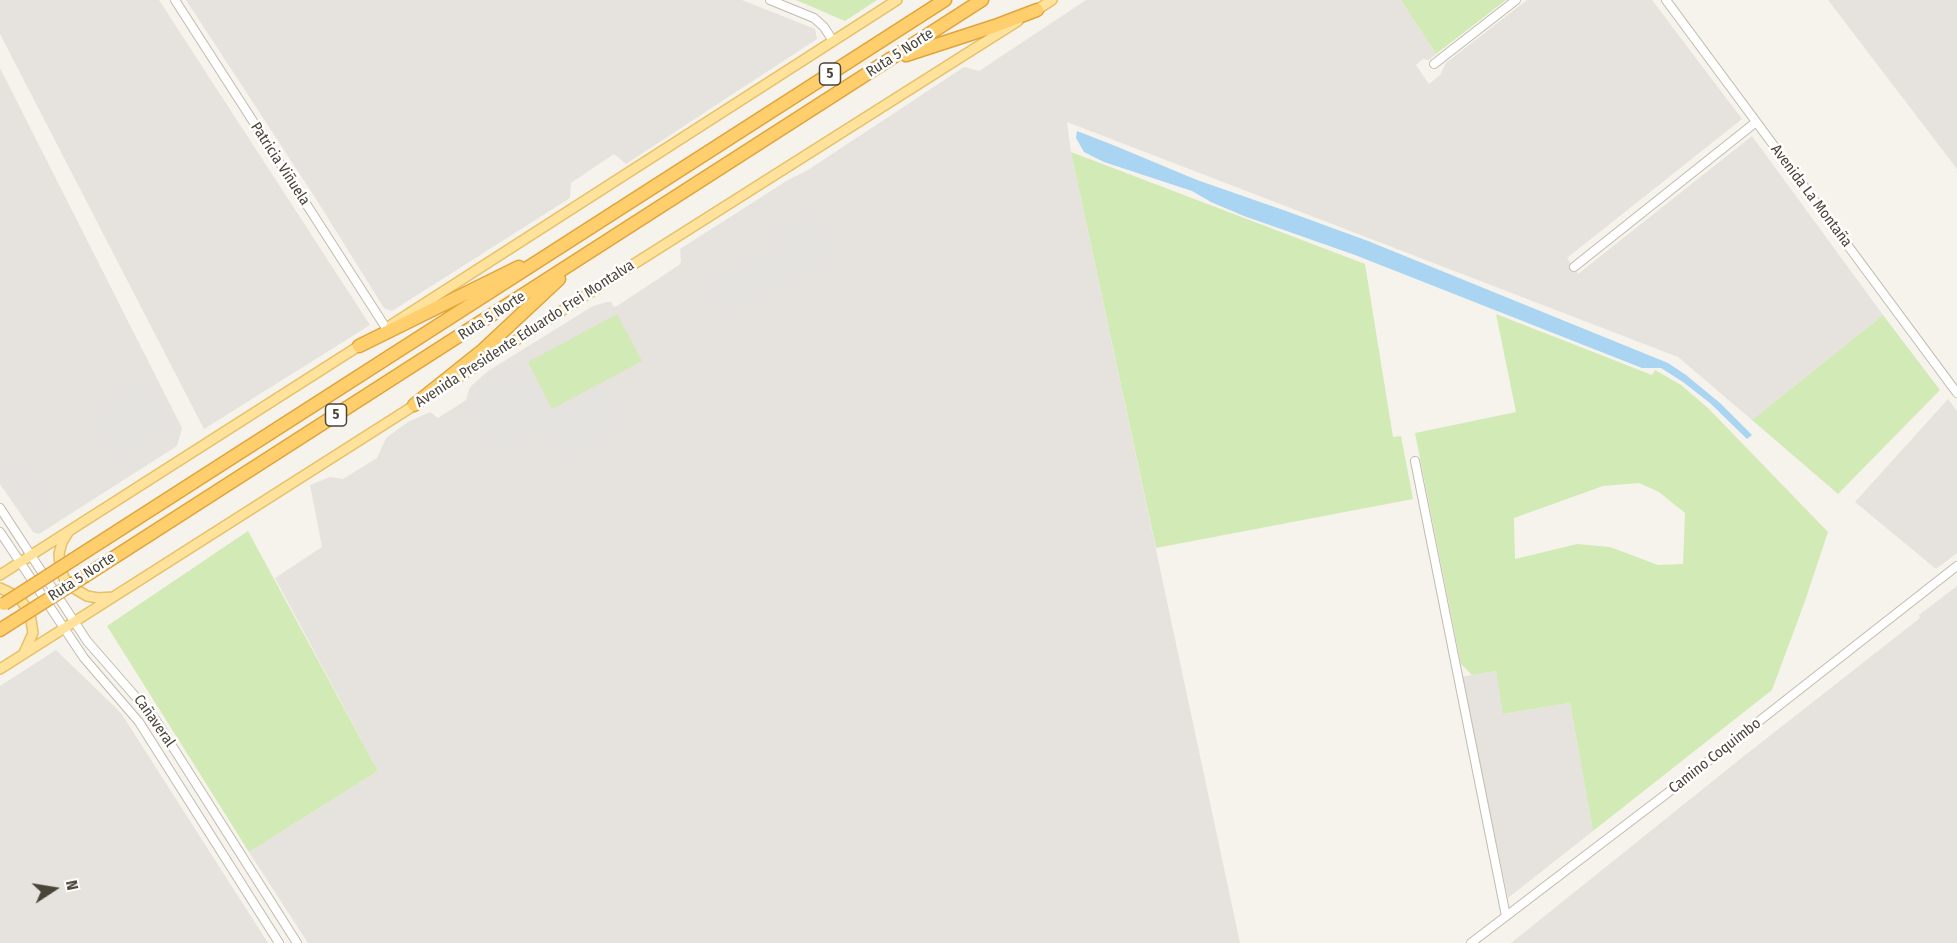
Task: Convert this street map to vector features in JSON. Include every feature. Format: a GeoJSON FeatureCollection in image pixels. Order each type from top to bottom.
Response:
{"type":"FeatureCollection","features":[{"type":"Feature","properties":{"kind":"highway"},"geometry":{"type":"LineString","coordinates":[[920,16],[935,0]]}},
{"type":"Feature","properties":{"kind":"highway","name":"Ruta 5 Norte"},"geometry":{"type":"LineString","coordinates":[[2,605],[945,0]]}},
{"type":"Feature","properties":{"kind":"highway","name":"Ruta 5 Norte"},"geometry":{"type":"LineString","coordinates":[[0,630],[982,0]]}},
{"type":"Feature","properties":{"kind":"highway"},"geometry":{"type":"LineString","coordinates":[[879,66],[1037,10]]}},
{"type":"Feature","properties":{"kind":"highway"},"geometry":{"type":"LineString","coordinates":[[359,346],[559,249]]}},
{"type":"Feature","properties":{"kind":"highway"},"geometry":{"type":"LineString","coordinates":[[414,405],[491,343],[587,255]]}},
{"type":"Feature","properties":{"kind":"main road"},"geometry":{"type":"LineString","coordinates":[[0,575],[897,0]]}},
{"type":"Feature","properties":{"kind":"main road","name":"Avenida Presidente Eduardo Frei Montalva"},"geometry":{"type":"LineString","coordinates":[[0,669],[1052,0]]}},
{"type":"Feature","properties":{"kind":"main road"},"geometry":{"type":"LineString","coordinates":[[73,527],[60,548],[60,566],[64,578],[72,587],[87,596],[115,597]]}},
{"type":"Feature","properties":{"kind":"main road"},"geometry":{"type":"LineString","coordinates":[[0,588],[19,597],[30,614],[33,633],[23,655]]}},
{"type":"Feature","properties":{"kind":"street","name":"Patricia Viñuela"},"geometry":{"type":"LineString","coordinates":[[176,0],[386,328]]}},
{"type":"Feature","properties":{"kind":"street"},"geometry":{"type":"LineString","coordinates":[[770,0],[819,21],[832,41]]}},
{"type":"Feature","properties":{"kind":"street"},"geometry":{"type":"LineString","coordinates":[[1434,63],[1516,0]]}},
{"type":"Feature","properties":{"kind":"street","name":"Avenida La Montaña"},"geometry":{"type":"LineString","coordinates":[[1666,0],[1957,393]]}},
{"type":"Feature","properties":{"kind":"street"},"geometry":{"type":"LineString","coordinates":[[1574,267],[1756,122]]}},
{"type":"Feature","properties":{"kind":"street"},"geometry":{"type":"LineString","coordinates":[[1415,461],[1506,916]]}},
{"type":"Feature","properties":{"kind":"street","name":"Cañaveral"},"geometry":{"type":"LineString","coordinates":[[0,507],[99,656],[140,699],[155,719],[297,943]]}},
{"type":"Feature","properties":{"kind":"street","name":"Cañaveral"},"geometry":{"type":"LineString","coordinates":[[0,532],[89,665],[139,722],[277,942]]}},
{"type":"Feature","properties":{"kind":"street","name":"Camino Coquimbo"},"geometry":{"type":"LineString","coordinates":[[1471,943],[1670,791],[1957,566]]}},
{"type":"Feature","properties":{"kind":"street"},"geometry":{"type":"LineString","coordinates":[[277,942],[290,932]]}},
{"type":"Feature","properties":{"kind":"shaded area"},"geometry":{"type":"Polygon","coordinates":[[[0,0],[159,0],[370,325],[204,429],[0,34],[0,0]]]}},
{"type":"Feature","properties":{"kind":"shaded area"},"geometry":{"type":"Polygon","coordinates":[[[186,0],[742,0],[815,29],[817,39],[626,164],[614,154],[571,183],[570,198],[392,311],[384,308],[318,202],[186,0]]]}},
{"type":"Feature","properties":{"kind":"shaded area"},"geometry":{"type":"Polygon","coordinates":[[[1086,0],[1401,0],[1436,54],[1429,60],[1423,59],[1416,65],[1429,84],[1440,75],[1446,63],[1527,0],[1652,0],[1742,119],[1567,258],[1578,274],[1752,136],[1883,315],[1752,420],[1678,357],[1067,122],[1071,152],[1240,943],[308,943],[249,852],[378,771],[275,578],[322,547],[310,485],[330,477],[343,479],[377,458],[386,438],[408,422],[430,412],[438,418],[466,400],[470,387],[488,371],[593,306],[611,302],[614,307],[617,306],[679,265],[681,262],[680,249],[788,180],[808,170],[964,67],[979,71],[1086,0]]]}},
{"type":"Feature","properties":{"kind":"shaded area"},"geometry":{"type":"Polygon","coordinates":[[[1828,0],[1957,0],[1957,169],[1828,0]]]}},
{"type":"Feature","properties":{"kind":"shaded area"},"geometry":{"type":"Polygon","coordinates":[[[0,68],[182,428],[177,446],[39,534],[33,532],[0,484],[0,68]]]}},
{"type":"Feature","properties":{"kind":"shaded area"},"geometry":{"type":"Polygon","coordinates":[[[816,209],[841,255],[722,318],[704,282],[774,244],[770,234],[816,209]]]}},
{"type":"Feature","properties":{"kind":"shaded area"},"geometry":{"type":"Polygon","coordinates":[[[522,367],[525,373],[530,371],[551,412],[606,385],[626,426],[558,463],[542,433],[504,452],[501,447],[492,451],[468,403],[476,399],[473,393],[522,367]]]}},
{"type":"Feature","properties":{"kind":"shaded area"},"geometry":{"type":"Polygon","coordinates":[[[144,377],[173,423],[119,460],[87,413],[144,377]]]}},
{"type":"Feature","properties":{"kind":"shaded area"},"geometry":{"type":"Polygon","coordinates":[[[1948,399],[1957,411],[1957,553],[1936,569],[1855,502],[1948,399]]]}},
{"type":"Feature","properties":{"kind":"shaded area"},"geometry":{"type":"Polygon","coordinates":[[[20,454],[50,502],[34,512],[3,464],[20,454]]]}},
{"type":"Feature","properties":{"kind":"shaded area"},"geometry":{"type":"Polygon","coordinates":[[[1957,586],[1957,943],[1511,943],[1920,618],[1919,615],[1957,586]]]}},
{"type":"Feature","properties":{"kind":"shaded area"},"geometry":{"type":"Polygon","coordinates":[[[56,650],[121,713],[268,943],[0,943],[0,686],[56,650]]]}},
{"type":"Feature","properties":{"kind":"shaded area"},"geometry":{"type":"Polygon","coordinates":[[[1496,671],[1504,714],[1570,703],[1593,831],[1508,898],[1461,677],[1496,671]]]}},
{"type":"Feature","properties":{"kind":"green space"},"geometry":{"type":"Polygon","coordinates":[[[796,0],[877,0],[845,21],[796,0]]]}},
{"type":"Feature","properties":{"kind":"green space"},"geometry":{"type":"Polygon","coordinates":[[[1401,0],[1506,0],[1436,54],[1401,0]]]}},
{"type":"Feature","properties":{"kind":"green space"},"geometry":{"type":"Polygon","coordinates":[[[1071,152],[1365,264],[1393,437],[1401,436],[1413,499],[1156,548],[1071,152]]]}},
{"type":"Feature","properties":{"kind":"green space"},"geometry":{"type":"Polygon","coordinates":[[[617,314],[642,361],[552,409],[528,362],[617,314]]]}},
{"type":"Feature","properties":{"kind":"green space"},"geometry":{"type":"Polygon","coordinates":[[[1496,314],[1652,375],[1655,370],[1681,385],[1708,408],[1828,532],[1772,690],[1593,831],[1570,703],[1503,714],[1496,671],[1472,675],[1461,664],[1415,433],[1516,412],[1496,314]],[[1639,483],[1603,486],[1514,518],[1515,559],[1577,544],[1610,547],[1658,565],[1683,564],[1685,513],[1659,492],[1639,483]]]}},
{"type":"Feature","properties":{"kind":"green space"},"geometry":{"type":"Polygon","coordinates":[[[1883,315],[1940,390],[1838,494],[1752,420],[1883,315]]]}},
{"type":"Feature","properties":{"kind":"green space"},"geometry":{"type":"Polygon","coordinates":[[[248,531],[378,771],[249,852],[107,626],[248,531]]]}},
{"type":"Feature","properties":{"kind":"water"},"geometry":{"type":"Polygon","coordinates":[[[1077,131],[1197,180],[1368,241],[1668,363],[1720,403],[1752,435],[1747,439],[1710,403],[1661,368],[1642,368],[1355,255],[1244,216],[1192,191],[1104,162],[1084,152],[1076,138],[1077,131]]]}}]}
